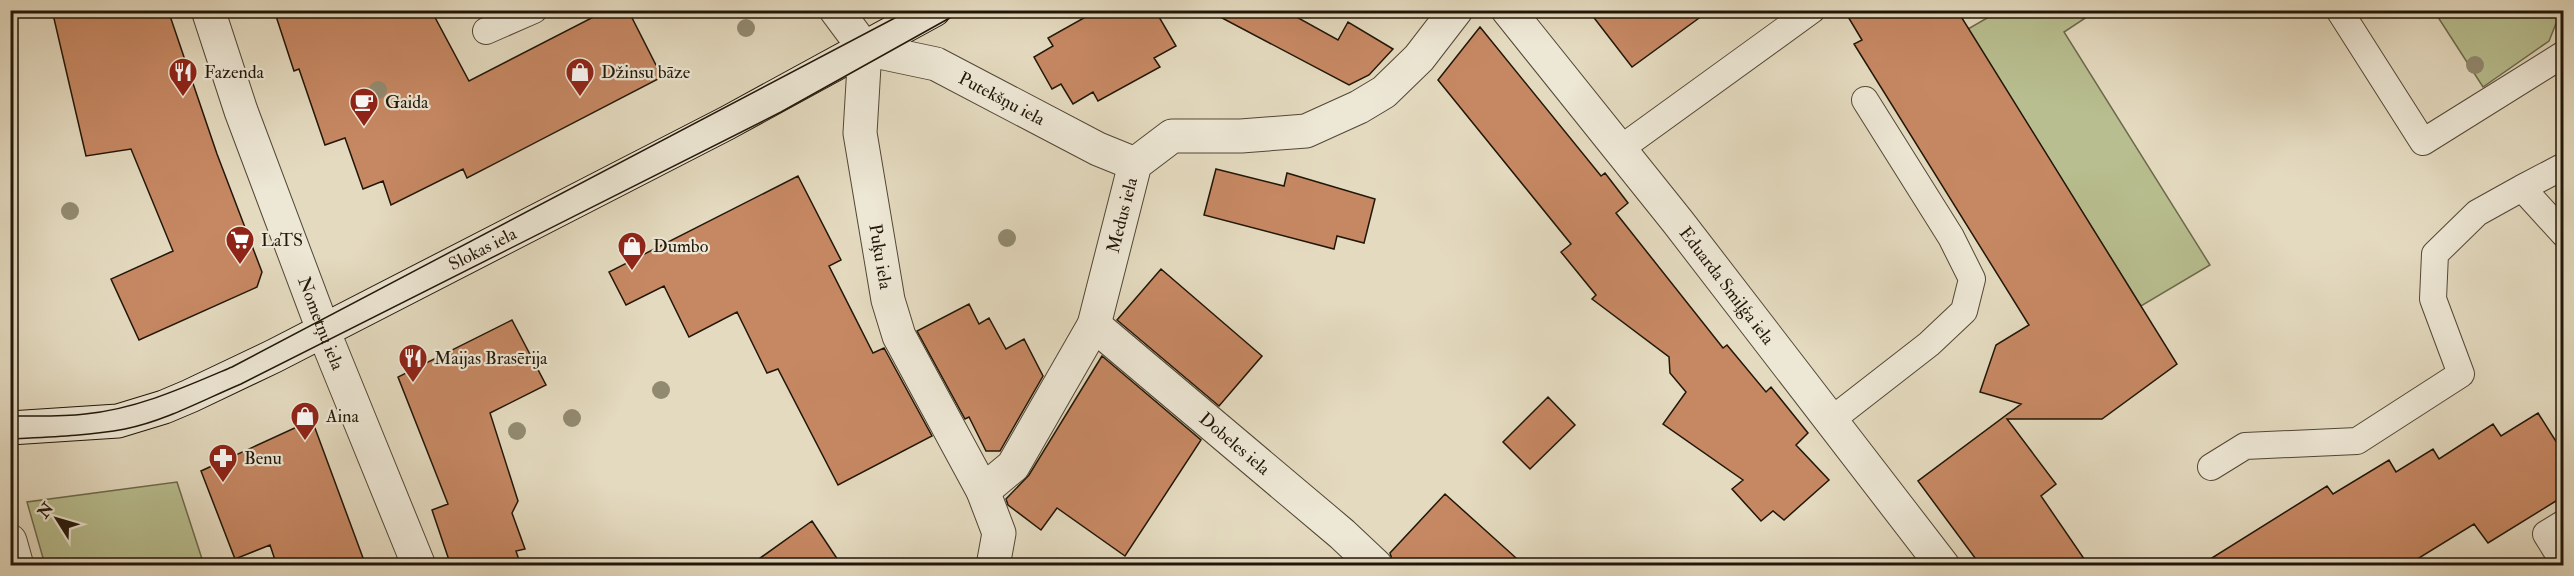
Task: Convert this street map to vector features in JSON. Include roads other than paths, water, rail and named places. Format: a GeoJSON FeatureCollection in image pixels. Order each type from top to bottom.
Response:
{"type":"FeatureCollection","features":[{"type":"Feature","properties":{"kind":"street","name":"Nometņu iela"},"geometry":{"type":"LineString","coordinates":[[208,10],[241,111],[324,330],[418,566]]}},
{"type":"Feature","properties":{"kind":"street"},"geometry":{"type":"LineString","coordinates":[[836,10],[865,49]]}},
{"type":"Feature","properties":{"kind":"street","name":"Slokas iela"},"geometry":{"type":"LineString","coordinates":[[10,428],[118,421],[164,407],[324,330],[727,123],[934,10]]}},
{"type":"Feature","properties":{"kind":"street","name":"Medus iela"},"geometry":{"type":"LineString","coordinates":[[982,491],[1013,466],[1094,325],[1135,164],[1172,136],[1241,136],[1306,131],[1359,107],[1384,92],[1419,58],[1456,10]]}},
{"type":"Feature","properties":{"kind":"street","name":"Eduarda Smiļģa iela"},"geometry":{"type":"LineString","coordinates":[[1508,10],[1620,149],[1943,566]]}},
{"type":"Feature","properties":{"kind":"street","name":"Putekšņu iela"},"geometry":{"type":"LineString","coordinates":[[865,49],[936,64],[1098,149],[1135,164]]}},
{"type":"Feature","properties":{"kind":"street","name":"Puķu iela"},"geometry":{"type":"LineString","coordinates":[[865,49],[860,134],[888,300],[899,336],[982,491]]}},
{"type":"Feature","properties":{"kind":"street","name":"Dobeles iela"},"geometry":{"type":"LineString","coordinates":[[1094,325],[1342,534],[1376,566]]}},
{"type":"Feature","properties":{"kind":"street"},"geometry":{"type":"LineString","coordinates":[[982,491],[999,533],[993,566]]}},
{"type":"Feature","properties":{"kind":"street"},"geometry":{"type":"LineString","coordinates":[[10,542],[17,566]]}},
{"type":"Feature","properties":{"kind":"lane"},"geometry":{"type":"LineString","coordinates":[[486,31],[534,10]]}},
{"type":"Feature","properties":{"kind":"lane"},"geometry":{"type":"LineString","coordinates":[[1620,149],[1812,10]]}},
{"type":"Feature","properties":{"kind":"lane"},"geometry":{"type":"LineString","coordinates":[[2339,10],[2423,142],[2564,54]]}},
{"type":"Feature","properties":{"kind":"lane"},"geometry":{"type":"LineString","coordinates":[[1830,421],[1929,344],[1964,311],[1972,279],[1952,237],[1865,100]]}},
{"type":"Feature","properties":{"kind":"lane"},"geometry":{"type":"LineString","coordinates":[[2211,467],[2245,446],[2357,441],[2461,374],[2433,299],[2435,254],[2477,213],[2564,166]]}},
{"type":"Feature","properties":{"kind":"lane"},"geometry":{"type":"LineString","coordinates":[[2522,188],[2564,234]]}},
{"type":"Feature","properties":{"kind":"lane"},"geometry":{"type":"LineString","coordinates":[[2564,523],[2546,534],[2564,563]]}},
{"type":"Feature","properties":{"kind":"tram line"},"geometry":{"type":"LineString","coordinates":[[10,416],[76,415],[123,407],[160,396],[232,367],[910,10]]}},
{"type":"Feature","properties":{"kind":"tram line"},"geometry":{"type":"LineString","coordinates":[[10,439],[82,435],[125,429],[169,415],[241,384],[781,112],[964,10]]}},
{"type":"Feature","properties":{"kind":"place","name":"Fazenda"},"geometry":{"type":"Point","coordinates":[183,98]}},
{"type":"Feature","properties":{"kind":"place","name":"Džinsu bāze"},"geometry":{"type":"Point","coordinates":[580,98]}},
{"type":"Feature","properties":{"kind":"place","name":"Gaida"},"geometry":{"type":"Point","coordinates":[364,128]}},
{"type":"Feature","properties":{"kind":"place","name":"LaTS"},"geometry":{"type":"Point","coordinates":[240,266]}},
{"type":"Feature","properties":{"kind":"place","name":"Dumbo"},"geometry":{"type":"Point","coordinates":[632,272]}},
{"type":"Feature","properties":{"kind":"place","name":"Maijas Brasērija"},"geometry":{"type":"Point","coordinates":[413,384]}},
{"type":"Feature","properties":{"kind":"place","name":"Aina"},"geometry":{"type":"Point","coordinates":[305,442]}},
{"type":"Feature","properties":{"kind":"place","name":"Benu"},"geometry":{"type":"Point","coordinates":[223,484]}}]}
